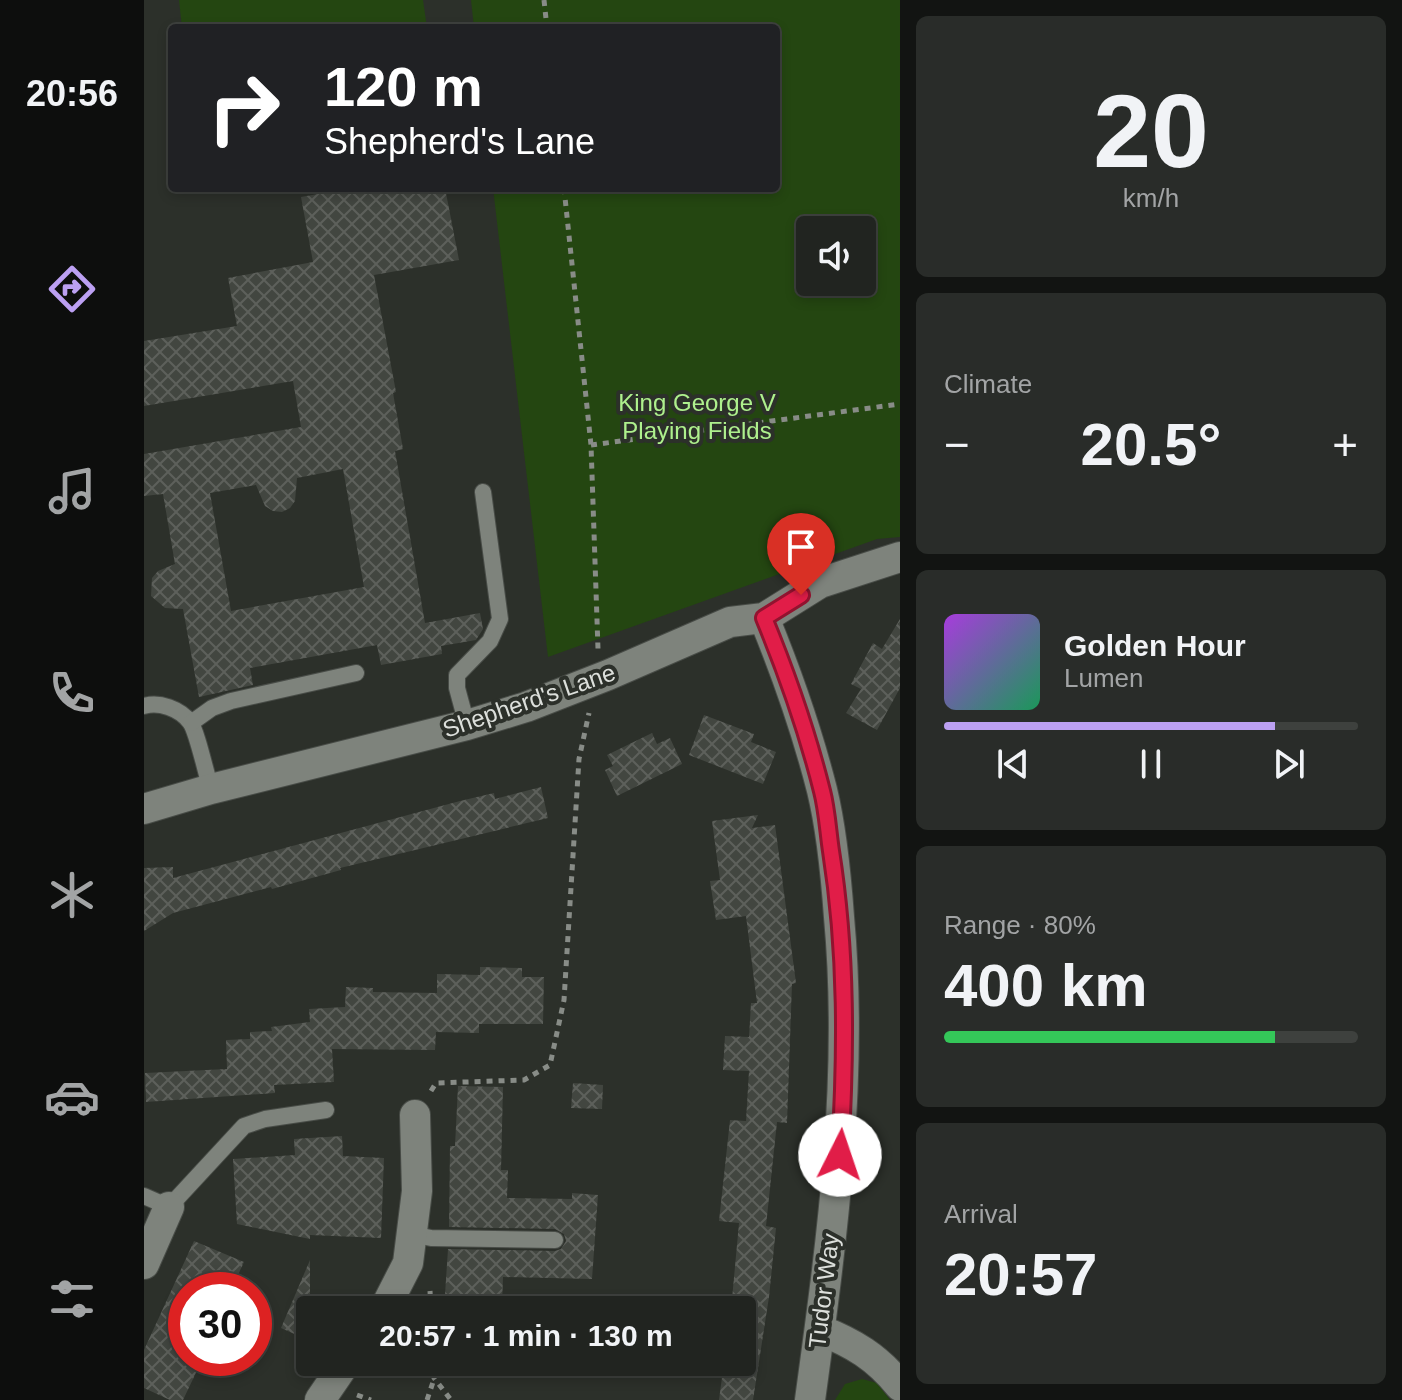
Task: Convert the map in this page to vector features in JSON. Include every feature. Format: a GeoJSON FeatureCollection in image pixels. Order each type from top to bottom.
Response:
{"type":"FeatureCollection","features":[{"type":"Feature","properties":{"kind":"street","name":"Shepherd's Lane"},"geometry":{"type":"LineString","coordinates":[[144,809],[526,707],[730,622],[764,618],[820,583],[900,557]]}},
{"type":"Feature","properties":{"kind":"street","name":"Tudor Way"},"geometry":{"type":"LineString","coordinates":[[764,618],[795,694],[823,793],[836,879],[844,973],[845,1079],[839,1165],[810,1400]]}},
{"type":"Feature","properties":{"kind":"street"},"geometry":{"type":"LineString","coordinates":[[391,1296],[408,1263],[412,1234],[417,1191],[415,1115]]}},
{"type":"Feature","properties":{"kind":"street"},"geometry":{"type":"LineString","coordinates":[[144,1264],[157,1202]]}},
{"type":"Feature","properties":{"kind":"street"},"geometry":{"type":"LineString","coordinates":[[820,1330],[849,1341],[873,1356],[900,1386]]}},
{"type":"Feature","properties":{"kind":"street"},"geometry":{"type":"LineString","coordinates":[[320,1400],[336,1376]]}},
{"type":"Feature","properties":{"kind":"lane"},"geometry":{"type":"LineString","coordinates":[[467,725],[457,688],[457,675],[490,641],[500,619],[483,492]]}},
{"type":"Feature","properties":{"kind":"lane"},"geometry":{"type":"LineString","coordinates":[[191,723],[212,708],[231,701],[356,673]]}},
{"type":"Feature","properties":{"kind":"lane"},"geometry":{"type":"LineString","coordinates":[[144,706],[151,704],[174,709],[191,723],[211,789]]}},
{"type":"Feature","properties":{"kind":"lane"},"geometry":{"type":"LineString","coordinates":[[157,1202],[244,1126],[265,1119],[326,1110]]}},
{"type":"Feature","properties":{"kind":"lane"},"geometry":{"type":"LineString","coordinates":[[412,1234],[431,1238],[555,1240]]}},
{"type":"Feature","properties":{"kind":"path"},"geometry":{"type":"LineString","coordinates":[[544,0],[547,24]]}},
{"type":"Feature","properties":{"kind":"path"},"geometry":{"type":"LineString","coordinates":[[564,192],[591,445],[597,647],[601,658]]}},
{"type":"Feature","properties":{"kind":"path"},"geometry":{"type":"LineString","coordinates":[[591,445],[900,404]]}},
{"type":"Feature","properties":{"kind":"path"},"geometry":{"type":"LineString","coordinates":[[415,1115],[436,1083],[524,1080],[550,1065],[564,1000],[579,759],[592,703]]}},
{"type":"Feature","properties":{"kind":"path"},"geometry":{"type":"LineString","coordinates":[[427,1400],[434,1378]]}},
{"type":"Feature","properties":{"kind":"path"},"geometry":{"type":"LineString","coordinates":[[434,1378],[451,1400]]}},
{"type":"Feature","properties":{"kind":"green space"},"geometry":{"type":"Polygon","coordinates":[[[179,0],[423,0],[426,24],[182,24],[179,0]]]}},
{"type":"Feature","properties":{"kind":"green space","name":"King George V Playing Fields"},"geometry":{"type":"Polygon","coordinates":[[[471,0],[900,0],[900,537],[877,539],[548,657],[493,192],[780,192],[780,24],[474,24],[471,0]]]}},
{"type":"Feature","properties":{"kind":"green space"},"geometry":{"type":"Polygon","coordinates":[[[862,1379],[877,1383],[890,1400],[835,1400],[845,1384],[862,1379]]]}},
{"type":"Feature","properties":{"kind":"building"},"geometry":{"type":"Polygon","coordinates":[[[329,192],[446,192],[459,260],[374,275],[396,392],[393,393],[403,449],[395,451],[425,623],[480,613],[483,629],[476,640],[441,646],[442,654],[381,665],[377,645],[250,668],[253,685],[199,697],[183,609],[165,608],[151,596],[152,578],[158,571],[175,564],[163,494],[144,496],[144,454],[301,427],[293,381],[144,406],[144,341],[237,326],[228,278],[313,262],[301,197],[329,192]],[[343,469],[297,478],[295,501],[282,512],[265,506],[256,485],[210,493],[231,611],[364,587],[343,469]]]}},
{"type":"Feature","properties":{"kind":"building"},"geometry":{"type":"Polygon","coordinates":[[[900,619],[900,688],[877,730],[846,713],[861,689],[851,684],[873,643],[882,649],[900,619]]]}},
{"type":"Feature","properties":{"kind":"building"},"geometry":{"type":"Polygon","coordinates":[[[704,715],[754,734],[751,742],[776,752],[763,784],[689,755],[704,715]]]}},
{"type":"Feature","properties":{"kind":"building"},"geometry":{"type":"Polygon","coordinates":[[[652,733],[657,744],[670,738],[682,764],[617,796],[605,770],[613,766],[607,755],[652,733]]]}},
{"type":"Feature","properties":{"kind":"building"},"geometry":{"type":"Polygon","coordinates":[[[541,787],[548,818],[340,868],[272,889],[173,913],[144,931],[144,868],[173,867],[173,878],[460,801],[494,793],[495,799],[541,787]]]}},
{"type":"Feature","properties":{"kind":"building"},"geometry":{"type":"Polygon","coordinates":[[[758,815],[752,828],[775,825],[796,983],[792,984],[787,1123],[777,1122],[766,1226],[776,1228],[753,1400],[719,1400],[722,1376],[756,1376],[756,1296],[732,1296],[739,1223],[719,1221],[730,1120],[746,1121],[749,1071],[723,1070],[725,1036],[749,1037],[751,1003],[757,1003],[746,916],[716,920],[710,881],[720,880],[712,821],[758,815]]]}},
{"type":"Feature","properties":{"kind":"building"},"geometry":{"type":"Polygon","coordinates":[[[480,967],[522,968],[522,977],[544,977],[543,1024],[479,1024],[479,1033],[436,1032],[435,1050],[332,1049],[334,1082],[274,1085],[275,1093],[146,1102],[145,1073],[227,1069],[226,1040],[250,1039],[250,1032],[272,1031],[271,1027],[310,1022],[309,1009],[345,1007],[346,987],[373,988],[373,992],[437,993],[437,974],[480,975],[480,967]]]}},
{"type":"Feature","properties":{"kind":"building"},"geometry":{"type":"Polygon","coordinates":[[[573,1083],[603,1085],[602,1109],[571,1108],[573,1083]]]}},
{"type":"Feature","properties":{"kind":"building"},"geometry":{"type":"Polygon","coordinates":[[[458,1086],[503,1087],[501,1170],[508,1170],[507,1198],[572,1199],[572,1193],[598,1195],[592,1279],[503,1277],[502,1296],[445,1296],[448,1249],[555,1251],[561,1249],[566,1241],[564,1234],[555,1229],[449,1227],[450,1146],[455,1146],[458,1086]]]}},
{"type":"Feature","properties":{"kind":"building"},"geometry":{"type":"Polygon","coordinates":[[[342,1136],[343,1156],[384,1158],[381,1238],[310,1235],[310,1239],[237,1224],[233,1159],[295,1155],[294,1139],[342,1136]]]}},
{"type":"Feature","properties":{"kind":"building"},"geometry":{"type":"Polygon","coordinates":[[[194,1241],[244,1262],[239,1272],[180,1272],[194,1241]]]}},
{"type":"Feature","properties":{"kind":"building"},"geometry":{"type":"Polygon","coordinates":[[[310,1260],[310,1296],[296,1296],[296,1335],[281,1328],[310,1260]]]}},
{"type":"Feature","properties":{"kind":"building"},"geometry":{"type":"Polygon","coordinates":[[[168,1298],[168,1376],[194,1376],[183,1400],[170,1400],[144,1388],[144,1350],[168,1298]]]}},
{"type":"Feature","properties":{"kind":"route"},"geometry":{"type":"LineString","coordinates":[[801,595],[764,618],[795,694],[823,793],[836,879],[844,973],[845,1079],[840,1155]]}}]}
